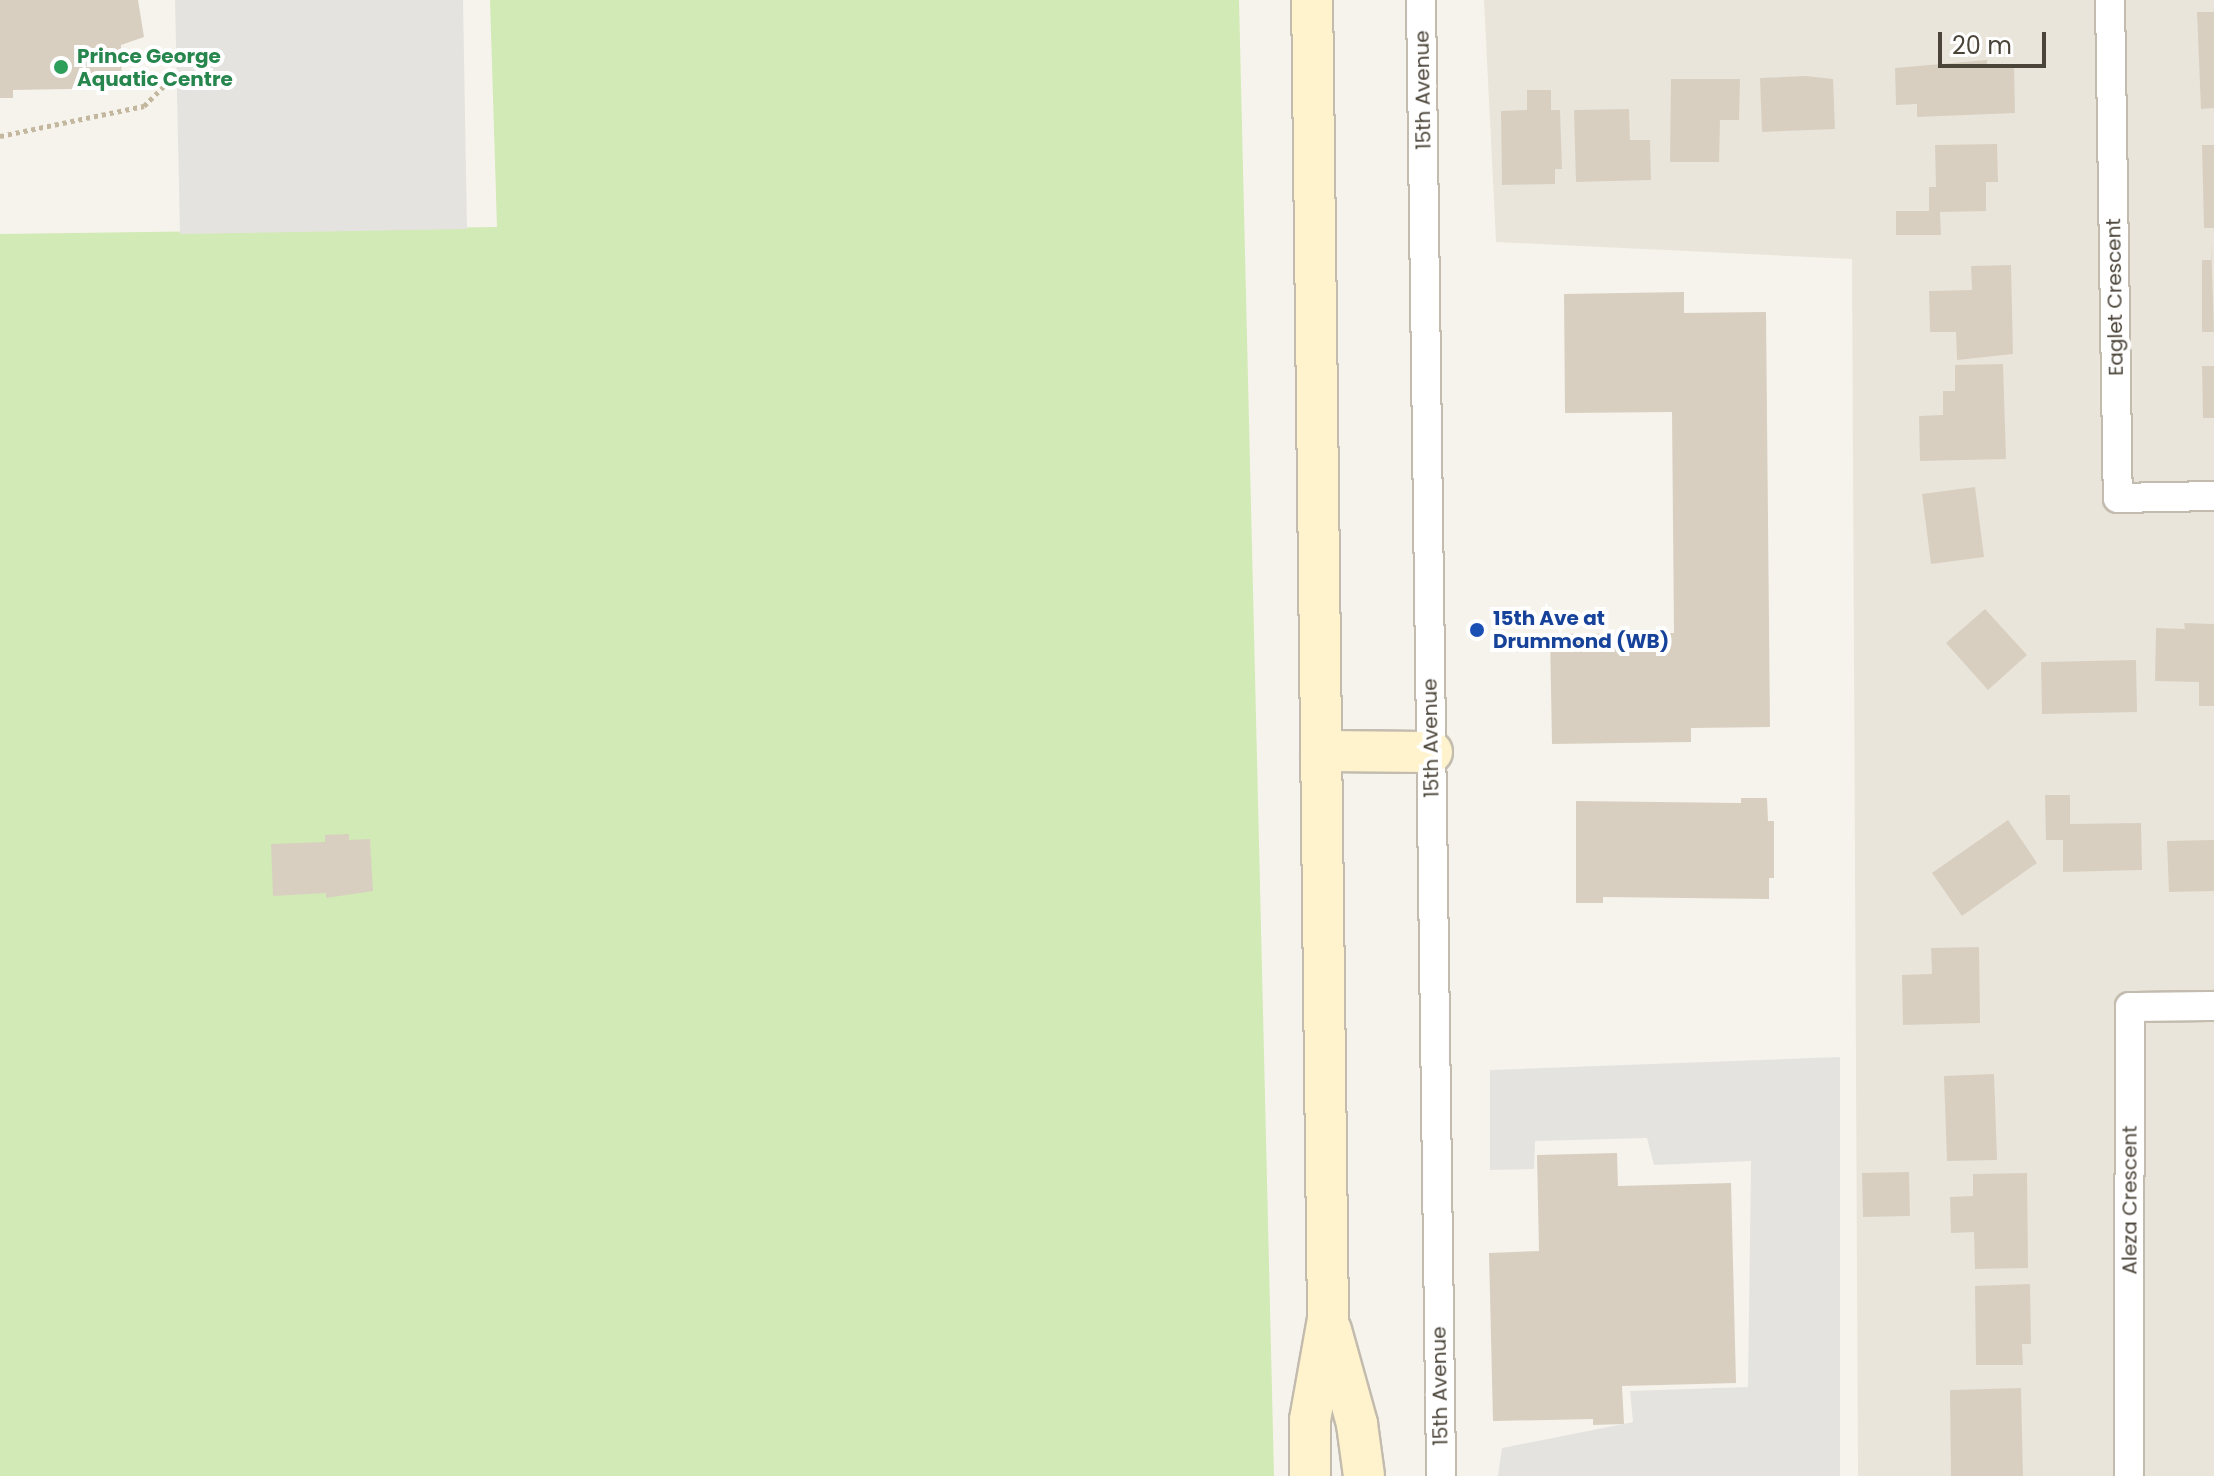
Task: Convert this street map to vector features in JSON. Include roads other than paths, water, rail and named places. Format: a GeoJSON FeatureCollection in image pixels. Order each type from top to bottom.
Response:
{"type":"FeatureCollection","features":[{"type":"Feature","properties":{"kind":"main road"},"geometry":{"type":"LineString","coordinates":[[1310,1476],[1310,1420],[1328,1319],[1312,0]]}},
{"type":"Feature","properties":{"kind":"main road"},"geometry":{"type":"LineString","coordinates":[[1321,751],[1432,752]]}},
{"type":"Feature","properties":{"kind":"main road"},"geometry":{"type":"LineString","coordinates":[[1328,1319],[1357,1424],[1364,1476]]}},
{"type":"Feature","properties":{"kind":"street","name":"15th Avenue"},"geometry":{"type":"LineString","coordinates":[[1421,0],[1441,1476]]}},
{"type":"Feature","properties":{"kind":"street","name":"Eaglet Crescent"},"geometry":{"type":"LineString","coordinates":[[2110,0],[2118,498],[2214,496]]}},
{"type":"Feature","properties":{"kind":"street","name":"Aleza Crescent"},"geometry":{"type":"LineString","coordinates":[[2129,1476],[2130,1007],[2214,1006]]}},
{"type":"Feature","properties":{"kind":"place","name":"Prince George Aquatic Centre"},"geometry":{"type":"Point","coordinates":[61,67]}},
{"type":"Feature","properties":{"kind":"place","name":"15th Ave at Drummond (WB)"},"geometry":{"type":"Point","coordinates":[1477,630]}}]}
